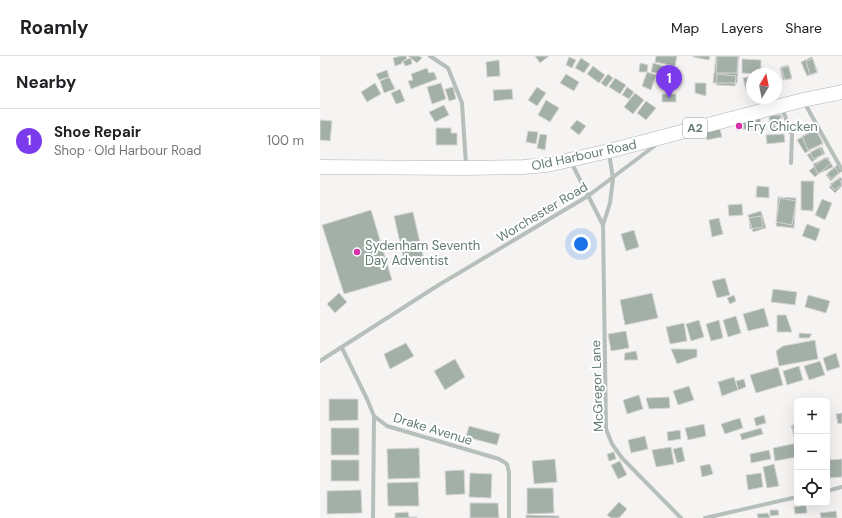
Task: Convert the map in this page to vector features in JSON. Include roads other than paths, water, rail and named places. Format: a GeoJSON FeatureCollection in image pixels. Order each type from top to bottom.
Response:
{"type":"FeatureCollection","features":[{"type":"Feature","properties":{"kind":"main road","name":"Old Harbour Road"},"geometry":{"type":"LineString","coordinates":[[320,167],[466,168],[547,165],[609,151],[803,100],[842,92]]}},
{"type":"Feature","properties":{"kind":"street"},"geometry":{"type":"LineString","coordinates":[[430,56],[448,68],[462,103],[466,168]]}},
{"type":"Feature","properties":{"kind":"street"},"geometry":{"type":"LineString","coordinates":[[803,100],[842,170]]}},
{"type":"Feature","properties":{"kind":"street"},"geometry":{"type":"LineString","coordinates":[[781,106],[792,135],[791,164]]}},
{"type":"Feature","properties":{"kind":"street","name":"Worchester Road"},"geometry":{"type":"LineString","coordinates":[[320,361],[437,286],[588,196],[613,179],[668,136]]}},
{"type":"Feature","properties":{"kind":"street","name":"McGregor Lane"},"geometry":{"type":"LineString","coordinates":[[609,151],[613,179],[610,203],[603,225],[606,429],[612,444],[622,458],[681,518]]}},
{"type":"Feature","properties":{"kind":"street","name":"McGregor Lane"},"geometry":{"type":"LineString","coordinates":[[570,160],[588,196],[597,210],[603,225]]}},
{"type":"Feature","properties":{"kind":"street"},"geometry":{"type":"LineString","coordinates":[[342,348],[374,416],[373,518]]}},
{"type":"Feature","properties":{"kind":"street","name":"Drake Avenue"},"geometry":{"type":"LineString","coordinates":[[374,416],[387,426],[499,459],[507,464],[510,472],[510,518]]}},
{"type":"Feature","properties":{"kind":"street"},"geometry":{"type":"LineString","coordinates":[[830,490],[842,487]]}},
{"type":"Feature","properties":{"kind":"street"},"geometry":{"type":"LineString","coordinates":[[705,518],[794,498]]}},
{"type":"Feature","properties":{"kind":"place","name":"Shoe Repair"},"geometry":{"type":"Point","coordinates":[669,98]}},
{"type":"Feature","properties":{"kind":"place","name":"Fry Chicken"},"geometry":{"type":"Point","coordinates":[739,126]}},
{"type":"Feature","properties":{"kind":"place","name":"Sydenham Seventh Day Adventist"},"geometry":{"type":"Point","coordinates":[357,252]}}]}
